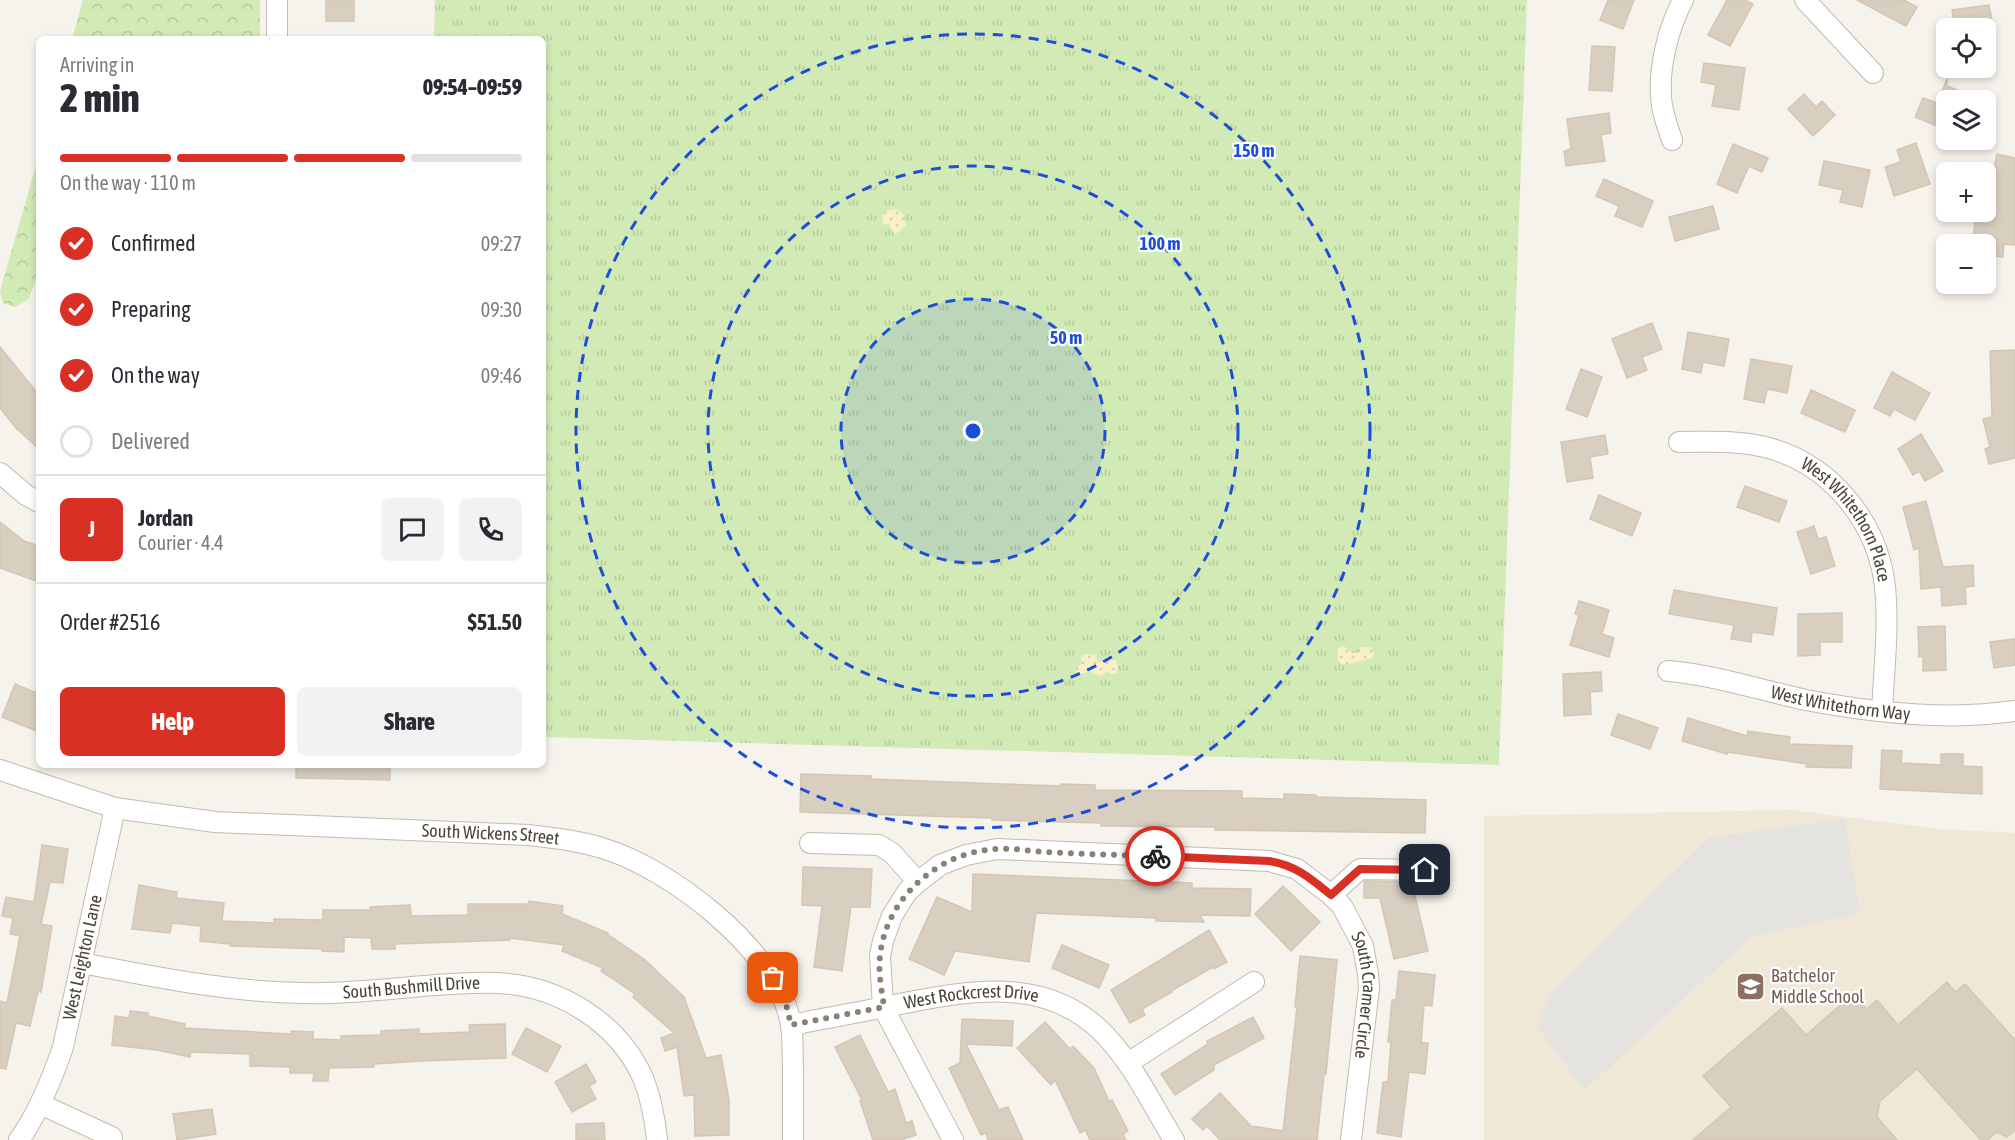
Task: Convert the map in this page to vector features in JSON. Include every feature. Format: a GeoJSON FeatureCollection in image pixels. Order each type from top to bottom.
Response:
{"type":"FeatureCollection","features":[{"type":"Feature","properties":{"kind":"street"},"geometry":{"type":"LineString","coordinates":[[277,0],[277,36]]}},
{"type":"Feature","properties":{"kind":"street"},"geometry":{"type":"LineString","coordinates":[[1672,140],[1663,113],[1660,94],[1668,41],[1683,0]]}},
{"type":"Feature","properties":{"kind":"street"},"geometry":{"type":"LineString","coordinates":[[1805,0],[1873,73]]}},
{"type":"Feature","properties":{"kind":"street","name":"West Whitethorn Place"},"geometry":{"type":"LineString","coordinates":[[1679,442],[1744,443],[1783,452],[1804,461],[1819,471],[1855,510],[1872,536],[1885,589],[1882,711]]}},
{"type":"Feature","properties":{"kind":"street"},"geometry":{"type":"LineString","coordinates":[[0,473],[36,500]]}},
{"type":"Feature","properties":{"kind":"street","name":"West Whitethorn Way"},"geometry":{"type":"LineString","coordinates":[[1668,671],[1701,674],[1807,700],[1882,711],[1970,716],[2015,711]]}},
{"type":"Feature","properties":{"kind":"street","name":"South Wickens Street"},"geometry":{"type":"LineString","coordinates":[[0,770],[115,808],[215,822],[529,835],[573,841],[606,849],[643,866],[675,884],[706,907],[761,961],[773,978],[786,1004],[791,1025],[793,1140]]}},
{"type":"Feature","properties":{"kind":"street","name":"West Leighton Lane"},"geometry":{"type":"LineString","coordinates":[[19,1140],[54,1075],[63,1047],[115,808]]}},
{"type":"Feature","properties":{"kind":"street"},"geometry":{"type":"LineString","coordinates":[[810,843],[879,845],[892,853],[918,882]]}},
{"type":"Feature","properties":{"kind":"street","name":"South Cramer Circle"},"geometry":{"type":"LineString","coordinates":[[953,1140],[884,1007],[880,956],[895,910],[918,882],[940,865],[966,855],[997,849],[1269,861],[1297,869],[1331,895],[1342,906],[1358,934],[1363,946],[1368,974],[1358,1091],[1351,1140]]}},
{"type":"Feature","properties":{"kind":"street"},"geometry":{"type":"LineString","coordinates":[[1331,895],[1360,869],[1425,870]]}},
{"type":"Feature","properties":{"kind":"street","name":"South Bushmill Drive"},"geometry":{"type":"LineString","coordinates":[[82,963],[219,988],[268,992],[335,994],[498,983],[540,990],[578,1006],[608,1029],[620,1042],[632,1058],[650,1099],[657,1140]]}},
{"type":"Feature","properties":{"kind":"street"},"geometry":{"type":"LineString","coordinates":[[1128,1063],[1254,982]]}},
{"type":"Feature","properties":{"kind":"street","name":"West Rockcrest Drive"},"geometry":{"type":"LineString","coordinates":[[791,1025],[974,991],[1025,993],[1063,1006],[1090,1022],[1128,1063],[1174,1140]]}},
{"type":"Feature","properties":{"kind":"street"},"geometry":{"type":"LineString","coordinates":[[40,1104],[112,1137]]}},
{"type":"Feature","properties":{"kind":"shaded area","name":"Batchelor Middle School"},"geometry":{"type":"Polygon","coordinates":[[[1792,810],[1941,829],[2015,833],[2015,1140],[1484,1140],[1484,816],[1792,810]]]}},
{"type":"Feature","properties":{"kind":"shaded area"},"geometry":{"type":"Polygon","coordinates":[[[1845,819],[1860,914],[1752,936],[1585,1090],[1536,1026],[1553,990],[1710,837],[1845,819]]]}},
{"type":"Feature","properties":{"kind":"green space"},"geometry":{"type":"Polygon","coordinates":[[[83,0],[260,0],[260,36],[73,36],[83,0]]]}},
{"type":"Feature","properties":{"kind":"green space"},"geometry":{"type":"Polygon","coordinates":[[[435,0],[1527,0],[1499,765],[546,737],[546,36],[434,36],[435,0]]]}},
{"type":"Feature","properties":{"kind":"green space"},"geometry":{"type":"Polygon","coordinates":[[[36,165],[36,280],[28,300],[15,307],[3,303],[0,291],[36,165]]]}},
{"type":"Feature","properties":{"kind":"sand"},"geometry":{"type":"Polygon","coordinates":[[[896,209],[903,214],[906,225],[895,235],[889,224],[883,224],[882,217],[890,210],[896,209]]]}},
{"type":"Feature","properties":{"kind":"sand"},"geometry":{"type":"Polygon","coordinates":[[[1344,646],[1352,653],[1357,653],[1362,647],[1371,647],[1374,654],[1372,658],[1352,664],[1341,664],[1338,660],[1338,648],[1344,646]]]}},
{"type":"Feature","properties":{"kind":"sand"},"geometry":{"type":"Polygon","coordinates":[[[1085,654],[1095,655],[1099,663],[1111,654],[1112,660],[1116,661],[1118,671],[1116,674],[1111,674],[1107,671],[1101,676],[1091,672],[1076,674],[1075,669],[1082,663],[1080,658],[1085,654]]]}},
{"type":"Feature","properties":{"kind":"building"},"geometry":{"type":"Polygon","coordinates":[[[326,0],[354,0],[354,21],[326,21],[326,0]]]}},
{"type":"Feature","properties":{"kind":"building"},"geometry":{"type":"Polygon","coordinates":[[[1608,0],[1634,0],[1623,29],[1600,20],[1608,0]]]}},
{"type":"Feature","properties":{"kind":"building"},"geometry":{"type":"Polygon","coordinates":[[[1727,0],[1745,0],[1753,4],[1730,46],[1708,35],[1727,0]]]}},
{"type":"Feature","properties":{"kind":"building"},"geometry":{"type":"Polygon","coordinates":[[[1857,0],[1904,0],[1917,7],[1906,26],[1857,0]]]}},
{"type":"Feature","properties":{"kind":"building"},"geometry":{"type":"Polygon","coordinates":[[[1989,5],[1992,18],[1953,18],[1952,10],[1989,5]]]}},
{"type":"Feature","properties":{"kind":"building"},"geometry":{"type":"Polygon","coordinates":[[[1592,46],[1615,47],[1612,91],[1589,90],[1592,46]]]}},
{"type":"Feature","properties":{"kind":"building"},"geometry":{"type":"Polygon","coordinates":[[[1704,63],[1745,68],[1739,110],[1712,106],[1716,85],[1701,82],[1704,63]]]}},
{"type":"Feature","properties":{"kind":"building"},"geometry":{"type":"Polygon","coordinates":[[[1947,79],[1947,86],[1957,90],[1942,90],[1947,79]]]}},
{"type":"Feature","properties":{"kind":"building"},"geometry":{"type":"Polygon","coordinates":[[[1804,94],[1816,107],[1822,101],[1835,115],[1813,136],[1788,109],[1804,94]]]}},
{"type":"Feature","properties":{"kind":"building"},"geometry":{"type":"Polygon","coordinates":[[[1923,98],[1936,103],[1936,126],[1915,117],[1923,98]]]}},
{"type":"Feature","properties":{"kind":"building"},"geometry":{"type":"Polygon","coordinates":[[[1609,113],[1611,133],[1601,135],[1605,161],[1566,166],[1564,151],[1571,149],[1567,119],[1609,113]]]}},
{"type":"Feature","properties":{"kind":"building"},"geometry":{"type":"Polygon","coordinates":[[[1916,143],[1930,184],[1894,196],[1885,167],[1901,162],[1897,150],[1916,143]]]}},
{"type":"Feature","properties":{"kind":"building"},"geometry":{"type":"Polygon","coordinates":[[[1733,144],[1768,158],[1762,172],[1749,166],[1737,193],[1717,184],[1733,144]]]}},
{"type":"Feature","properties":{"kind":"building"},"geometry":{"type":"Polygon","coordinates":[[[1997,154],[2015,158],[2015,245],[2004,244],[2003,257],[1996,256],[1996,234],[1973,234],[1975,222],[1996,222],[1997,154]]]}},
{"type":"Feature","properties":{"kind":"building"},"geometry":{"type":"Polygon","coordinates":[[[1824,161],[1870,170],[1862,207],[1840,202],[1843,190],[1819,185],[1824,161]]]}},
{"type":"Feature","properties":{"kind":"building"},"geometry":{"type":"Polygon","coordinates":[[[1604,179],[1653,201],[1642,227],[1615,216],[1619,206],[1596,196],[1604,179]]]}},
{"type":"Feature","properties":{"kind":"building"},"geometry":{"type":"Polygon","coordinates":[[[1713,206],[1719,229],[1675,241],[1669,217],[1713,206]]]}},
{"type":"Feature","properties":{"kind":"building"},"geometry":{"type":"Polygon","coordinates":[[[1652,323],[1662,349],[1642,357],[1647,370],[1627,378],[1612,339],[1652,323]]]}},
{"type":"Feature","properties":{"kind":"building"},"geometry":{"type":"Polygon","coordinates":[[[1688,332],[1729,339],[1724,366],[1703,362],[1701,373],[1682,369],[1688,332]]]}},
{"type":"Feature","properties":{"kind":"building"},"geometry":{"type":"Polygon","coordinates":[[[0,347],[36,391],[36,446],[16,428],[0,408],[0,347]]]}},
{"type":"Feature","properties":{"kind":"building"},"geometry":{"type":"Polygon","coordinates":[[[2015,350],[2015,458],[1989,464],[1985,449],[1990,447],[1983,419],[1992,417],[1990,351],[2015,350]]]}},
{"type":"Feature","properties":{"kind":"building"},"geometry":{"type":"Polygon","coordinates":[[[1751,359],[1792,366],[1787,393],[1767,389],[1764,403],[1744,399],[1751,359]]]}},
{"type":"Feature","properties":{"kind":"building"},"geometry":{"type":"Polygon","coordinates":[[[1581,369],[1602,377],[1587,417],[1566,409],[1581,369]]]}},
{"type":"Feature","properties":{"kind":"building"},"geometry":{"type":"Polygon","coordinates":[[[1892,372],[1930,393],[1915,420],[1894,409],[1890,416],[1874,408],[1892,372]]]}},
{"type":"Feature","properties":{"kind":"building"},"geometry":{"type":"Polygon","coordinates":[[[1811,390],[1855,410],[1845,432],[1801,413],[1811,390]]]}},
{"type":"Feature","properties":{"kind":"building"},"geometry":{"type":"Polygon","coordinates":[[[1921,434],[1943,471],[1925,481],[1919,471],[1913,475],[1898,449],[1921,434]]]}},
{"type":"Feature","properties":{"kind":"building"},"geometry":{"type":"Polygon","coordinates":[[[1605,435],[1608,454],[1590,457],[1593,478],[1567,482],[1561,442],[1605,435]]]}},
{"type":"Feature","properties":{"kind":"building"},"geometry":{"type":"Polygon","coordinates":[[[1745,486],[1787,501],[1779,522],[1737,507],[1745,486]]]}},
{"type":"Feature","properties":{"kind":"building"},"geometry":{"type":"Polygon","coordinates":[[[1599,495],[1641,513],[1632,536],[1590,519],[1599,495]]]}},
{"type":"Feature","properties":{"kind":"building"},"geometry":{"type":"Polygon","coordinates":[[[1926,501],[1943,567],[1973,565],[1974,586],[1965,587],[1966,604],[1942,606],[1941,587],[1921,589],[1919,548],[1914,550],[1903,507],[1926,501]]]}},
{"type":"Feature","properties":{"kind":"building"},"geometry":{"type":"Polygon","coordinates":[[[0,522],[24,541],[36,545],[36,581],[0,568],[0,522]]]}},
{"type":"Feature","properties":{"kind":"building"},"geometry":{"type":"Polygon","coordinates":[[[1814,526],[1818,539],[1826,537],[1835,566],[1811,574],[1797,532],[1814,526]]]}},
{"type":"Feature","properties":{"kind":"building"},"geometry":{"type":"Polygon","coordinates":[[[1674,590],[1777,608],[1773,635],[1752,632],[1751,642],[1731,639],[1734,625],[1669,614],[1674,590]]]}},
{"type":"Feature","properties":{"kind":"building"},"geometry":{"type":"Polygon","coordinates":[[[1579,601],[1609,610],[1602,634],[1614,638],[1609,657],[1570,645],[1579,615],[1575,614],[1579,601]]]}},
{"type":"Feature","properties":{"kind":"building"},"geometry":{"type":"Polygon","coordinates":[[[1842,613],[1842,642],[1820,642],[1820,655],[1798,656],[1798,614],[1842,613]]]}},
{"type":"Feature","properties":{"kind":"building"},"geometry":{"type":"Polygon","coordinates":[[[1945,626],[1946,670],[1923,671],[1923,656],[1919,657],[1918,627],[1945,626]]]}},
{"type":"Feature","properties":{"kind":"building"},"geometry":{"type":"Polygon","coordinates":[[[2015,639],[2015,665],[1994,668],[1990,642],[2015,639]]]}},
{"type":"Feature","properties":{"kind":"building"},"geometry":{"type":"Polygon","coordinates":[[[1601,672],[1602,691],[1590,692],[1591,714],[1564,716],[1563,674],[1601,672]]]}},
{"type":"Feature","properties":{"kind":"building"},"geometry":{"type":"Polygon","coordinates":[[[15,684],[36,693],[36,731],[2,717],[15,684]]]}},
{"type":"Feature","properties":{"kind":"building"},"geometry":{"type":"Polygon","coordinates":[[[1618,714],[1658,728],[1650,749],[1611,735],[1618,714]]]}},
{"type":"Feature","properties":{"kind":"building"},"geometry":{"type":"Polygon","coordinates":[[[1688,718],[1747,736],[1748,731],[1790,737],[1789,744],[1852,746],[1851,768],[1806,767],[1807,764],[1728,752],[1727,754],[1682,741],[1688,718]]]}},
{"type":"Feature","properties":{"kind":"building"},"geometry":{"type":"Polygon","coordinates":[[[1882,750],[1902,751],[1901,763],[1941,765],[1941,754],[1963,754],[1963,766],[1982,767],[1982,794],[1880,789],[1882,750]]]}},
{"type":"Feature","properties":{"kind":"building"},"geometry":{"type":"Polygon","coordinates":[[[296,768],[390,768],[390,780],[296,778],[296,768]]]}},
{"type":"Feature","properties":{"kind":"building"},"geometry":{"type":"Polygon","coordinates":[[[801,774],[975,783],[1095,785],[1095,790],[1242,791],[1242,798],[1284,799],[1284,794],[1426,800],[1425,833],[1215,830],[1215,827],[1101,826],[1101,823],[800,812],[801,774]]]}},
{"type":"Feature","properties":{"kind":"building"},"geometry":{"type":"Polygon","coordinates":[[[42,845],[68,849],[63,883],[50,882],[41,924],[52,926],[41,992],[38,991],[30,1026],[16,1023],[6,1069],[0,1068],[0,1001],[7,1003],[20,936],[10,934],[13,918],[2,916],[6,897],[34,902],[42,845]]]}},
{"type":"Feature","properties":{"kind":"building"},"geometry":{"type":"Polygon","coordinates":[[[803,867],[872,869],[870,907],[851,907],[842,971],[814,967],[822,906],[802,905],[803,867]]]}},
{"type":"Feature","properties":{"kind":"building"},"geometry":{"type":"Polygon","coordinates":[[[973,874],[1192,883],[1192,888],[1251,889],[1250,916],[1200,915],[1204,922],[1036,913],[1029,962],[955,951],[944,975],[909,959],[937,897],[972,912],[973,874]]]}},
{"type":"Feature","properties":{"kind":"building"},"geometry":{"type":"Polygon","coordinates":[[[1364,881],[1415,882],[1415,896],[1428,951],[1394,959],[1380,898],[1364,898],[1364,881]]]}},
{"type":"Feature","properties":{"kind":"building"},"geometry":{"type":"Polygon","coordinates":[[[139,885],[177,892],[176,898],[224,903],[222,921],[274,923],[274,919],[323,920],[323,910],[370,910],[370,907],[410,905],[411,916],[468,915],[468,904],[528,904],[529,901],[563,906],[562,914],[608,933],[644,959],[684,997],[706,1058],[721,1055],[729,1100],[729,1135],[695,1136],[694,1095],[684,1096],[677,1047],[665,1051],[661,1038],[674,1033],[633,997],[635,994],[601,971],[603,968],[562,951],[564,945],[510,938],[510,940],[395,944],[395,949],[372,949],[371,938],[344,937],[344,952],[322,951],[322,949],[230,946],[230,944],[200,941],[201,926],[172,923],[170,933],[132,929],[139,885]]]}},
{"type":"Feature","properties":{"kind":"building"},"geometry":{"type":"Polygon","coordinates":[[[1283,886],[1320,922],[1291,951],[1255,914],[1283,886]]]}},
{"type":"Feature","properties":{"kind":"building"},"geometry":{"type":"Polygon","coordinates":[[[1209,930],[1227,962],[1214,969],[1213,967],[1142,1009],[1145,1015],[1130,1023],[1111,990],[1209,930]]]}},
{"type":"Feature","properties":{"kind":"building"},"geometry":{"type":"Polygon","coordinates":[[[1062,945],[1109,965],[1099,988],[1052,968],[1062,945]]]}},
{"type":"Feature","properties":{"kind":"building"},"geometry":{"type":"Polygon","coordinates":[[[1300,956],[1337,960],[1317,1140],[1220,1140],[1207,1126],[1203,1130],[1192,1119],[1220,1093],[1251,1126],[1283,1131],[1297,1007],[1295,1007],[1300,956]]]}},
{"type":"Feature","properties":{"kind":"building"},"geometry":{"type":"Polygon","coordinates":[[[1399,971],[1435,975],[1432,1006],[1424,1005],[1421,1043],[1428,1043],[1425,1074],[1409,1072],[1401,1137],[1377,1133],[1383,1082],[1388,1082],[1391,1042],[1388,1042],[1392,1000],[1396,1000],[1399,971]]]}},
{"type":"Feature","properties":{"kind":"building"},"geometry":{"type":"Polygon","coordinates":[[[1947,982],[1955,992],[1965,984],[2015,1040],[2015,1130],[2007,1137],[1997,1132],[1987,1140],[1981,1140],[1917,1069],[1880,1101],[1877,1117],[1897,1140],[1693,1140],[1731,1107],[1703,1076],[1782,1008],[1806,1035],[1853,994],[1867,1009],[1877,1000],[1898,1025],[1947,982]]]}},
{"type":"Feature","properties":{"kind":"building"},"geometry":{"type":"Polygon","coordinates":[[[130,1011],[148,1013],[148,1016],[185,1024],[184,1028],[291,1034],[291,1031],[313,1032],[313,1039],[341,1040],[341,1036],[381,1035],[381,1031],[419,1029],[419,1034],[470,1032],[469,1025],[505,1024],[506,1058],[329,1068],[328,1081],[313,1081],[314,1073],[290,1073],[290,1067],[250,1066],[250,1054],[191,1052],[190,1057],[157,1050],[112,1045],[115,1016],[129,1018],[130,1011]]]}},
{"type":"Feature","properties":{"kind":"building"},"geometry":{"type":"Polygon","coordinates":[[[1253,1017],[1264,1038],[1214,1065],[1214,1070],[1175,1095],[1161,1074],[1208,1044],[1207,1041],[1253,1017]]]}},
{"type":"Feature","properties":{"kind":"building"},"geometry":{"type":"Polygon","coordinates":[[[962,1019],[1013,1021],[1012,1046],[966,1044],[999,1110],[1008,1107],[1023,1140],[988,1140],[986,1133],[981,1135],[949,1068],[960,1063],[962,1019]]]}},
{"type":"Feature","properties":{"kind":"building"},"geometry":{"type":"Polygon","coordinates":[[[1045,1022],[1070,1049],[1073,1046],[1094,1068],[1109,1101],[1112,1100],[1128,1131],[1123,1134],[1126,1140],[1090,1140],[1085,1130],[1080,1133],[1055,1080],[1051,1085],[1017,1048],[1045,1022]]]}},
{"type":"Feature","properties":{"kind":"building"},"geometry":{"type":"Polygon","coordinates":[[[526,1028],[561,1046],[547,1072],[512,1054],[526,1028]]]}},
{"type":"Feature","properties":{"kind":"building"},"geometry":{"type":"Polygon","coordinates":[[[860,1035],[888,1092],[895,1089],[906,1123],[912,1121],[916,1135],[901,1140],[873,1140],[860,1101],[862,1100],[835,1047],[860,1035]]]}},
{"type":"Feature","properties":{"kind":"building"},"geometry":{"type":"Polygon","coordinates":[[[586,1064],[596,1082],[589,1086],[596,1099],[572,1112],[555,1082],[586,1064]]]}},
{"type":"Feature","properties":{"kind":"building"},"geometry":{"type":"Polygon","coordinates":[[[212,1109],[216,1134],[177,1140],[173,1114],[212,1109]]]}},
{"type":"Feature","properties":{"kind":"building"},"geometry":{"type":"Polygon","coordinates":[[[604,1123],[605,1140],[576,1140],[576,1124],[604,1123]]]}},
{"type":"Feature","properties":{"kind":"way so far"},"geometry":{"type":"LineString","coordinates":[[773,978],[786,1004],[791,1025],[884,1007],[880,956],[886,929],[898,905],[908,892],[940,865],[966,855],[997,849],[1155,856]]}},
{"type":"Feature","properties":{"kind":"place","name":"Batchelor Middle School"},"geometry":{"type":"Point","coordinates":[1750,986]}},
{"type":"Feature","properties":{"kind":"route"},"geometry":{"type":"LineString","coordinates":[[1155,856],[1269,861],[1283,864],[1308,876],[1331,895],[1360,869],[1425,870]]}}]}
